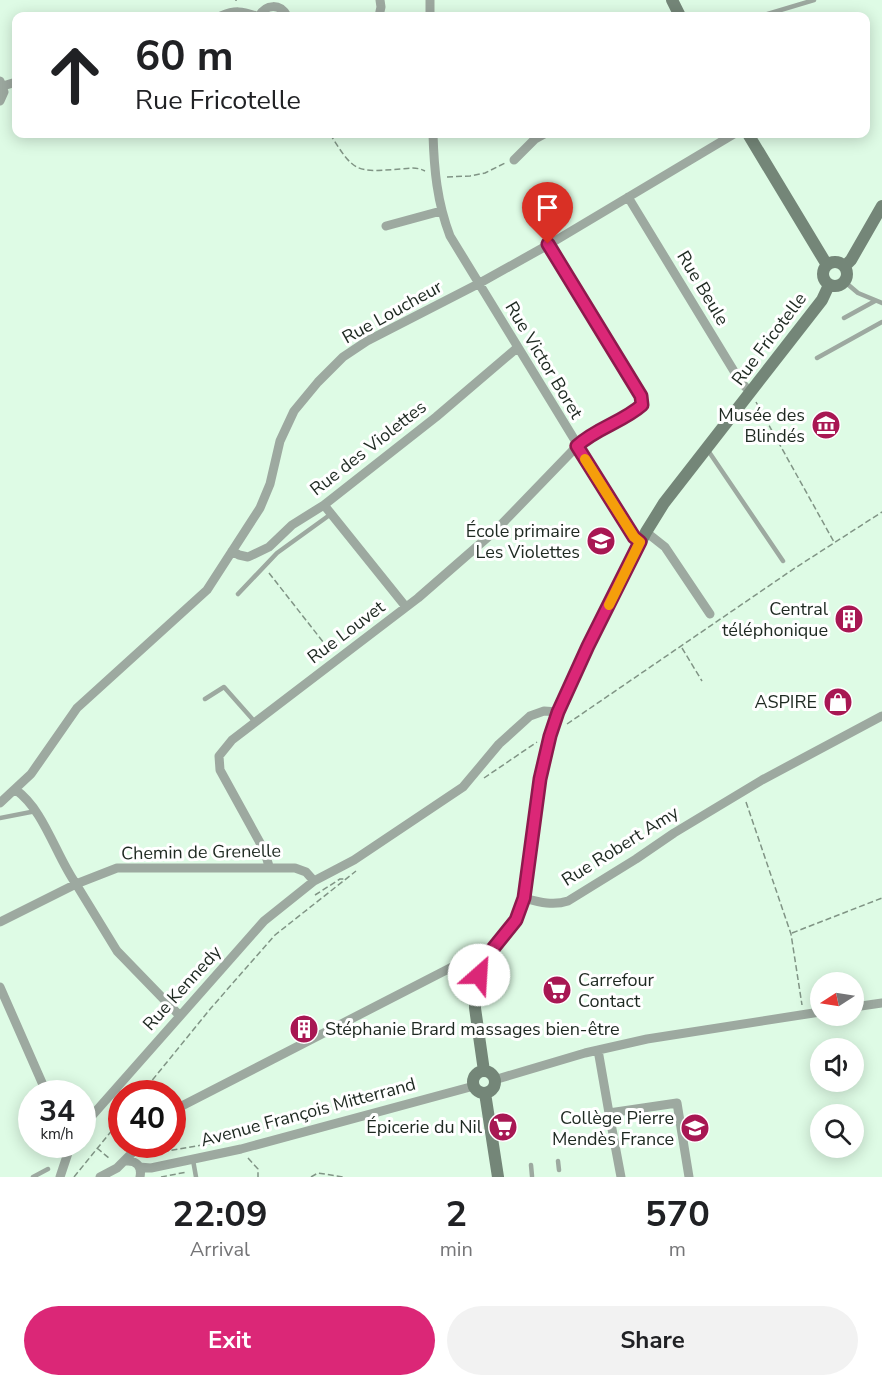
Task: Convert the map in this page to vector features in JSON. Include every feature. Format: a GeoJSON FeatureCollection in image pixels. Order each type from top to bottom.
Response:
{"type":"FeatureCollection","features":[{"type":"Feature","properties":{"kind":"street"},"geometry":{"type":"LineString","coordinates":[[262,12],[267,8],[284,12],[287,0]]}},
{"type":"Feature","properties":{"kind":"street"},"geometry":{"type":"LineString","coordinates":[[230,12],[241,10],[247,12]]}},
{"type":"Feature","properties":{"kind":"street"},"geometry":{"type":"LineString","coordinates":[[0,101],[4,92],[2,83]]}},
{"type":"Feature","properties":{"kind":"street","name":"Rue Victor Boret"},"geometry":{"type":"LineString","coordinates":[[433,138],[435,176],[441,211],[450,236],[478,285],[634,537],[643,537],[665,547],[710,614]]}},
{"type":"Feature","properties":{"kind":"street"},"geometry":{"type":"LineString","coordinates":[[514,160],[537,138]]}},
{"type":"Feature","properties":{"kind":"street","name":"Rue Loucheur"},"geometry":{"type":"LineString","coordinates":[[0,803],[31,774],[77,708],[207,590],[260,508],[270,484],[280,441],[294,411],[318,381],[343,357],[367,341],[478,285],[727,138]]}},
{"type":"Feature","properties":{"kind":"street"},"geometry":{"type":"LineString","coordinates":[[750,138],[827,265]]}},
{"type":"Feature","properties":{"kind":"street","name":"Rue Beule"},"geometry":{"type":"LineString","coordinates":[[628,197],[740,381],[751,393]]}},
{"type":"Feature","properties":{"kind":"street"},"geometry":{"type":"LineString","coordinates":[[845,266],[851,260],[882,206]]}},
{"type":"Feature","properties":{"kind":"street"},"geometry":{"type":"LineString","coordinates":[[386,226],[441,211]]}},
{"type":"Feature","properties":{"kind":"street","name":"Rue Louvet"},"geometry":{"type":"LineString","coordinates":[[268,866],[264,850],[220,770],[219,756],[232,740],[406,607],[496,530],[577,446],[642,405],[641,396],[548,244]]}},
{"type":"Feature","properties":{"kind":"street"},"geometry":{"type":"LineString","coordinates":[[837,262],[845,266],[848,275],[845,282],[838,286],[829,285],[823,276],[827,265],[837,262]]}},
{"type":"Feature","properties":{"kind":"street","name":"Rue Fricotelle"},"geometry":{"type":"LineString","coordinates":[[524,898],[535,812],[550,736],[558,712],[588,646],[643,537],[664,503],[822,300],[829,285]]}},
{"type":"Feature","properties":{"kind":"street","name":"Rue des Violettes"},"geometry":{"type":"LineString","coordinates":[[232,551],[248,557],[270,547],[292,525],[324,505],[436,417],[517,348]]}},
{"type":"Feature","properties":{"kind":"street"},"geometry":{"type":"LineString","coordinates":[[324,505],[406,607]]}},
{"type":"Feature","properties":{"kind":"street"},"geometry":{"type":"LineString","coordinates":[[314,881],[354,860],[463,787],[499,744],[530,716],[544,711],[558,712]]}},
{"type":"Feature","properties":{"kind":"street","name":"Rue Robert Amy"},"geometry":{"type":"LineString","coordinates":[[524,898],[559,904],[568,901],[742,792],[882,716]]}},
{"type":"Feature","properties":{"kind":"street"},"geometry":{"type":"LineString","coordinates":[[16,790],[36,811],[67,872],[117,951],[179,1015]]}},
{"type":"Feature","properties":{"kind":"street","name":"Chemin de Grenelle"},"geometry":{"type":"LineString","coordinates":[[0,922],[76,884],[117,868],[268,866],[295,868],[306,872],[314,881]]}},
{"type":"Feature","properties":{"kind":"street","name":"Rue Kennedy"},"geometry":{"type":"LineString","coordinates":[[96,1111],[264,921],[314,881]]}},
{"type":"Feature","properties":{"kind":"street"},"geometry":{"type":"LineString","coordinates":[[484,1071],[475,996],[482,964],[516,920],[524,898]]}},
{"type":"Feature","properties":{"kind":"street"},"geometry":{"type":"LineString","coordinates":[[186,1104],[456,965],[469,962],[482,964]]}},
{"type":"Feature","properties":{"kind":"street"},"geometry":{"type":"LineString","coordinates":[[0,987],[41,1080]]}},
{"type":"Feature","properties":{"kind":"street"},"geometry":{"type":"LineString","coordinates":[[864,1006],[882,1003]]}},
{"type":"Feature","properties":{"kind":"street"},"geometry":{"type":"LineString","coordinates":[[494,1080],[598,1050],[647,1039],[810,1014]]}},
{"type":"Feature","properties":{"kind":"street"},"geometry":{"type":"LineString","coordinates":[[598,1050],[621,1177]]}},
{"type":"Feature","properties":{"kind":"street"},"geometry":{"type":"LineString","coordinates":[[484,1071],[491,1074],[494,1080],[493,1087],[484,1093]]}},
{"type":"Feature","properties":{"kind":"street"},"geometry":{"type":"LineString","coordinates":[[484,1071],[475,1076],[474,1086],[478,1091],[484,1093]]}},
{"type":"Feature","properties":{"kind":"street","name":"Avenue François Mitterrand"},"geometry":{"type":"LineString","coordinates":[[136,1169],[193,1160],[241,1149],[474,1086]]}},
{"type":"Feature","properties":{"kind":"street"},"geometry":{"type":"LineString","coordinates":[[484,1093],[498,1177]]}},
{"type":"Feature","properties":{"kind":"street"},"geometry":{"type":"LineString","coordinates":[[609,1113],[677,1103],[689,1177]]}},
{"type":"Feature","properties":{"kind":"street"},"geometry":{"type":"LineString","coordinates":[[60,1177],[66,1158]]}},
{"type":"Feature","properties":{"kind":"street"},"geometry":{"type":"LineString","coordinates":[[100,1177],[116,1169],[119,1164],[136,1169]]}},
{"type":"Feature","properties":{"kind":"lane"},"geometry":{"type":"LineString","coordinates":[[774,12],[814,0]]}},
{"type":"Feature","properties":{"kind":"lane"},"geometry":{"type":"LineString","coordinates":[[845,282],[858,293],[882,303]]}},
{"type":"Feature","properties":{"kind":"lane"},"geometry":{"type":"LineString","coordinates":[[844,318],[875,301]]}},
{"type":"Feature","properties":{"kind":"lane"},"geometry":{"type":"LineString","coordinates":[[817,358],[882,322]]}},
{"type":"Feature","properties":{"kind":"lane"},"geometry":{"type":"LineString","coordinates":[[707,449],[783,561]]}},
{"type":"Feature","properties":{"kind":"lane"},"geometry":{"type":"LineString","coordinates":[[238,594],[277,553],[331,514]]}},
{"type":"Feature","properties":{"kind":"lane"},"geometry":{"type":"LineString","coordinates":[[205,699],[224,687],[255,722]]}},
{"type":"Feature","properties":{"kind":"lane"},"geometry":{"type":"LineString","coordinates":[[0,818],[36,811]]}},
{"type":"Feature","properties":{"kind":"lane"},"geometry":{"type":"LineString","coordinates":[[193,1160],[196,1177]]}},
{"type":"Feature","properties":{"kind":"lane"},"geometry":{"type":"LineString","coordinates":[[558,1161],[559,1170]]}},
{"type":"Feature","properties":{"kind":"lane"},"geometry":{"type":"LineString","coordinates":[[531,1165],[532,1176]]}},
{"type":"Feature","properties":{"kind":"lane"},"geometry":{"type":"LineString","coordinates":[[33,1177],[48,1169]]}},
{"type":"Feature","properties":{"kind":"path"},"geometry":{"type":"LineString","coordinates":[[333,138],[345,157],[358,170],[418,168],[435,176],[453,177],[478,175],[514,160]]}},
{"type":"Feature","properties":{"kind":"path"},"geometry":{"type":"LineString","coordinates":[[751,393],[834,543]]}},
{"type":"Feature","properties":{"kind":"path"},"geometry":{"type":"LineString","coordinates":[[483,779],[531,744],[550,736],[882,512]]}},
{"type":"Feature","properties":{"kind":"path"},"geometry":{"type":"LineString","coordinates":[[264,566],[337,660]]}},
{"type":"Feature","properties":{"kind":"path"},"geometry":{"type":"LineString","coordinates":[[682,647],[702,681]]}},
{"type":"Feature","properties":{"kind":"path"},"geometry":{"type":"LineString","coordinates":[[742,792],[791,933],[804,1015]]}},
{"type":"Feature","properties":{"kind":"path"},"geometry":{"type":"LineString","coordinates":[[152,1080],[275,935],[356,871]]}},
{"type":"Feature","properties":{"kind":"path"},"geometry":{"type":"LineString","coordinates":[[306,887],[316,895],[340,879],[345,879]]}},
{"type":"Feature","properties":{"kind":"path"},"geometry":{"type":"LineString","coordinates":[[791,933],[882,898]]}},
{"type":"Feature","properties":{"kind":"path"},"geometry":{"type":"LineString","coordinates":[[74,1177],[108,1135]]}},
{"type":"Feature","properties":{"kind":"path"},"geometry":{"type":"LineString","coordinates":[[186,1148],[227,1142]]}},
{"type":"Feature","properties":{"kind":"path"},"geometry":{"type":"LineString","coordinates":[[97,1148],[116,1169]]}},
{"type":"Feature","properties":{"kind":"path"},"geometry":{"type":"LineString","coordinates":[[241,1149],[258,1169],[258,1177]]}},
{"type":"Feature","properties":{"kind":"path"},"geometry":{"type":"LineString","coordinates":[[161,1177],[188,1172],[188,1177]]}},
{"type":"Feature","properties":{"kind":"path"},"geometry":{"type":"LineString","coordinates":[[311,1177],[318,1173],[343,1177]]}},
{"type":"Feature","properties":{"kind":"slow traffic"},"geometry":{"type":"LineString","coordinates":[[585,459],[634,537],[640,542],[609,605]]}},
{"type":"Feature","properties":{"kind":"place","name":"Musée des Blindés"},"geometry":{"type":"Point","coordinates":[826,425]}},
{"type":"Feature","properties":{"kind":"place","name":"École primaire Les Violettes"},"geometry":{"type":"Point","coordinates":[601,541]}},
{"type":"Feature","properties":{"kind":"place","name":"Central téléphonique"},"geometry":{"type":"Point","coordinates":[849,619]}},
{"type":"Feature","properties":{"kind":"place","name":"ASPIRE"},"geometry":{"type":"Point","coordinates":[838,702]}},
{"type":"Feature","properties":{"kind":"place","name":"Carrefour Contact"},"geometry":{"type":"Point","coordinates":[557,990]}},
{"type":"Feature","properties":{"kind":"place","name":"Stéphanie Brard massages bien-être"},"geometry":{"type":"Point","coordinates":[304,1029]}},
{"type":"Feature","properties":{"kind":"place","name":"Épicerie du Nil"},"geometry":{"type":"Point","coordinates":[503,1127]}},
{"type":"Feature","properties":{"kind":"place","name":"Collège Pierre Mendès France"},"geometry":{"type":"Point","coordinates":[695,1128]}},
{"type":"Feature","properties":{"kind":"route"},"geometry":{"type":"LineString","coordinates":[[479,975],[487,956],[520,912],[524,898],[540,779],[558,712],[640,542],[634,537],[577,446],[634,412],[642,405],[641,396],[548,244]]}}]}
